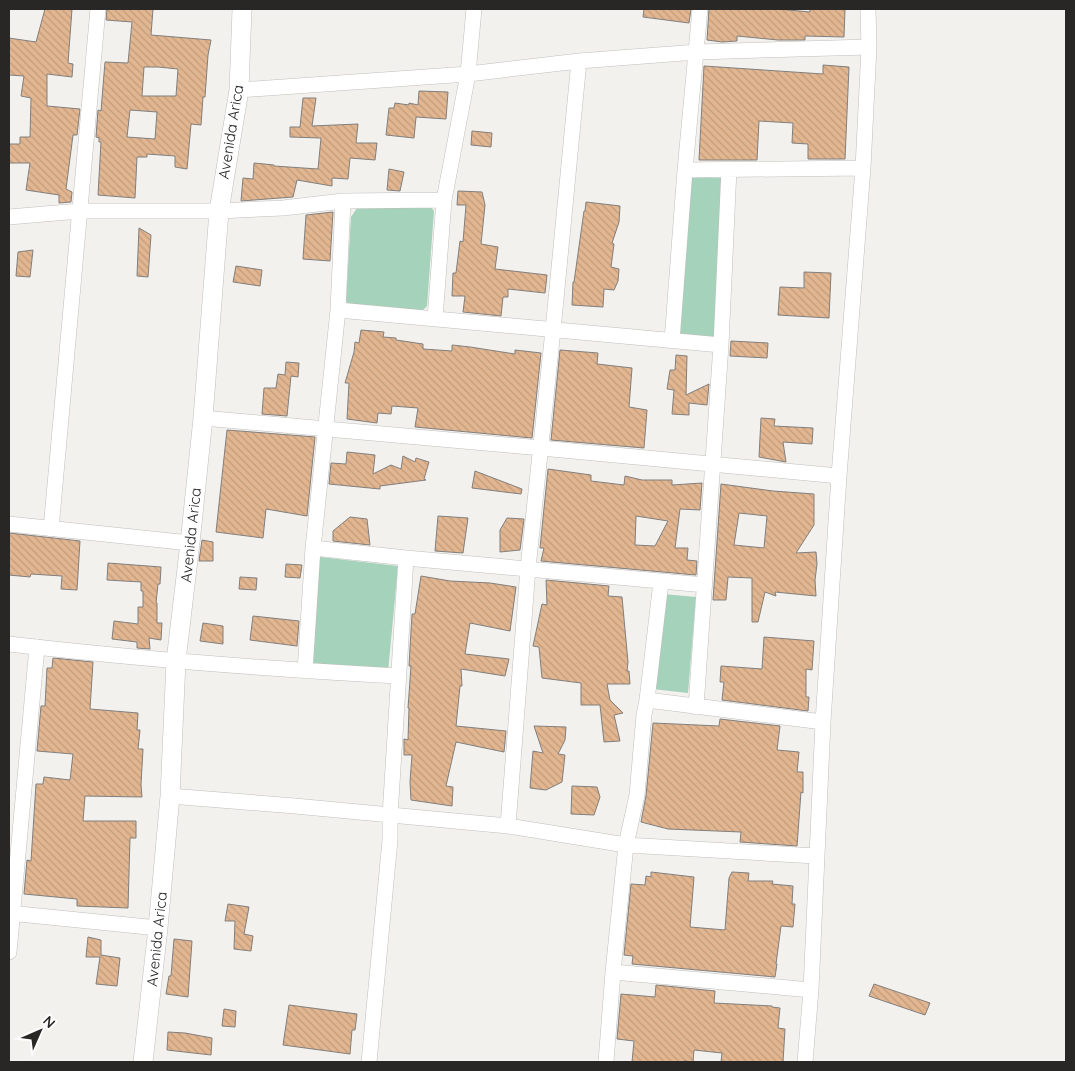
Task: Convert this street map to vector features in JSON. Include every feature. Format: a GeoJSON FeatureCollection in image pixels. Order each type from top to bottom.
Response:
{"type":"FeatureCollection","features":[{"type":"Feature","properties":{"kind":"street"},"geometry":{"type":"LineString","coordinates":[[52,529],[98,9]]}},
{"type":"Feature","properties":{"kind":"street","name":"Avenida Arica"},"geometry":{"type":"LineString","coordinates":[[143,1062],[170,796],[176,661],[203,418],[219,211],[239,90],[242,9]]}},
{"type":"Feature","properties":{"kind":"street"},"geometry":{"type":"LineString","coordinates":[[435,319],[444,200],[468,74],[474,9]]}},
{"type":"Feature","properties":{"kind":"street"},"geometry":{"type":"LineString","coordinates":[[672,341],[700,9]]}},
{"type":"Feature","properties":{"kind":"street"},"geometry":{"type":"LineString","coordinates":[[805,1062],[811,990],[823,722],[839,476],[863,168],[869,47],[868,9]]}},
{"type":"Feature","properties":{"kind":"street"},"geometry":{"type":"LineString","coordinates":[[239,90],[468,74],[579,61],[697,52],[869,47]]}},
{"type":"Feature","properties":{"kind":"street"},"geometry":{"type":"LineString","coordinates":[[508,826],[528,568],[579,61]]}},
{"type":"Feature","properties":{"kind":"street"},"geometry":{"type":"LineString","coordinates":[[685,170],[863,168]]}},
{"type":"Feature","properties":{"kind":"street"},"geometry":{"type":"LineString","coordinates":[[696,707],[721,345],[729,169]]}},
{"type":"Feature","properties":{"kind":"street"},"geometry":{"type":"LineString","coordinates":[[9,217],[80,211],[219,211],[283,208],[343,202],[444,200]]}},
{"type":"Feature","properties":{"kind":"street"},"geometry":{"type":"LineString","coordinates":[[305,671],[313,548],[338,310],[343,202]]}},
{"type":"Feature","properties":{"kind":"street"},"geometry":{"type":"LineString","coordinates":[[338,310],[721,345]]}},
{"type":"Feature","properties":{"kind":"street"},"geometry":{"type":"LineString","coordinates":[[203,418],[839,476]]}},
{"type":"Feature","properties":{"kind":"street"},"geometry":{"type":"LineString","coordinates":[[9,524],[190,543]]}},
{"type":"Feature","properties":{"kind":"street"},"geometry":{"type":"LineString","coordinates":[[313,548],[705,585]]}},
{"type":"Feature","properties":{"kind":"street"},"geometry":{"type":"LineString","coordinates":[[368,1062],[390,840],[406,558]]}},
{"type":"Feature","properties":{"kind":"street"},"geometry":{"type":"LineString","coordinates":[[606,1062],[626,845],[637,795],[644,715],[661,582]]}},
{"type":"Feature","properties":{"kind":"street"},"geometry":{"type":"LineString","coordinates":[[9,644],[176,661],[398,676]]}},
{"type":"Feature","properties":{"kind":"street"},"geometry":{"type":"LineString","coordinates":[[9,952],[10,913],[37,647]]}},
{"type":"Feature","properties":{"kind":"street"},"geometry":{"type":"LineString","coordinates":[[647,700],[823,722]]}},
{"type":"Feature","properties":{"kind":"street"},"geometry":{"type":"LineString","coordinates":[[170,796],[508,826],[626,845],[816,856]]}},
{"type":"Feature","properties":{"kind":"street"},"geometry":{"type":"LineString","coordinates":[[10,913],[158,928]]}},
{"type":"Feature","properties":{"kind":"street"},"geometry":{"type":"LineString","coordinates":[[613,972],[811,990]]}},
{"type":"Feature","properties":{"kind":"street"},"geometry":{"type":"LineString","coordinates":[[143,1062],[152,1062]]}},
{"type":"Feature","properties":{"kind":"green space"},"geometry":{"type":"Polygon","coordinates":[[[689,175],[722,178],[714,340],[677,336],[689,175]]]}},
{"type":"Feature","properties":{"kind":"green space"},"geometry":{"type":"Polygon","coordinates":[[[430,206],[434,211],[427,306],[422,311],[349,305],[346,301],[351,217],[357,208],[430,206]]]}},
{"type":"Feature","properties":{"kind":"green space"},"geometry":{"type":"Polygon","coordinates":[[[320,557],[398,566],[388,672],[312,664],[320,557]]]}},
{"type":"Feature","properties":{"kind":"green space"},"geometry":{"type":"Polygon","coordinates":[[[652,593],[696,597],[688,693],[644,688],[652,593]]]}},
{"type":"Feature","properties":{"kind":"building"},"geometry":{"type":"Polygon","coordinates":[[[45,9],[72,9],[68,63],[73,64],[72,77],[47,74],[47,106],[80,109],[77,135],[73,135],[66,189],[72,192],[71,202],[59,203],[59,195],[26,190],[30,163],[9,163],[9,144],[20,144],[20,137],[30,137],[31,98],[21,96],[24,76],[9,75],[9,38],[36,42],[45,9]]]}},
{"type":"Feature","properties":{"kind":"building"},"geometry":{"type":"Polygon","coordinates":[[[107,9],[153,9],[151,35],[211,40],[201,125],[191,124],[187,169],[175,167],[175,156],[147,154],[147,157],[137,157],[135,198],[98,195],[101,142],[96,137],[98,110],[101,111],[105,62],[128,63],[132,22],[106,20],[107,9]],[[144,67],[142,96],[176,96],[178,69],[144,67]],[[130,110],[127,137],[155,139],[157,112],[130,110]]]}},
{"type":"Feature","properties":{"kind":"building"},"geometry":{"type":"Polygon","coordinates":[[[644,9],[691,9],[689,23],[643,17],[644,9]]]}},
{"type":"Feature","properties":{"kind":"building"},"geometry":{"type":"Polygon","coordinates":[[[709,9],[778,9],[810,12],[810,9],[845,9],[844,37],[805,36],[805,40],[778,40],[737,36],[737,41],[707,40],[709,9]]]}},
{"type":"Feature","properties":{"kind":"building"},"geometry":{"type":"Polygon","coordinates":[[[823,65],[849,67],[845,159],[808,159],[808,144],[792,143],[793,123],[759,121],[757,160],[699,160],[704,66],[823,74],[823,65]]]}},
{"type":"Feature","properties":{"kind":"building"},"geometry":{"type":"Polygon","coordinates":[[[419,91],[448,92],[446,119],[416,117],[414,138],[386,135],[389,108],[394,108],[395,103],[418,105],[419,91]]]}},
{"type":"Feature","properties":{"kind":"building"},"geometry":{"type":"Polygon","coordinates":[[[303,98],[316,98],[312,126],[358,124],[356,143],[377,143],[375,160],[350,158],[348,179],[332,178],[332,186],[297,180],[293,197],[241,201],[243,178],[253,179],[254,163],[318,169],[321,138],[290,137],[290,127],[300,127],[303,98]]]}},
{"type":"Feature","properties":{"kind":"building"},"geometry":{"type":"Polygon","coordinates":[[[472,131],[492,133],[491,147],[471,145],[472,131]]]}},
{"type":"Feature","properties":{"kind":"building"},"geometry":{"type":"Polygon","coordinates":[[[389,169],[404,172],[400,191],[387,190],[389,169]]]}},
{"type":"Feature","properties":{"kind":"building"},"geometry":{"type":"Polygon","coordinates":[[[458,191],[482,192],[485,205],[481,244],[498,247],[495,269],[547,275],[545,293],[508,289],[508,297],[503,297],[501,316],[463,312],[465,296],[452,296],[453,273],[456,273],[460,241],[463,242],[466,205],[457,205],[458,191]]]}},
{"type":"Feature","properties":{"kind":"building"},"geometry":{"type":"Polygon","coordinates":[[[586,202],[620,206],[619,222],[612,243],[614,244],[611,267],[619,269],[618,281],[614,290],[604,289],[603,307],[572,305],[573,282],[586,202]]]}},
{"type":"Feature","properties":{"kind":"building"},"geometry":{"type":"Polygon","coordinates":[[[333,212],[330,261],[303,259],[306,215],[333,212]]]}},
{"type":"Feature","properties":{"kind":"building"},"geometry":{"type":"Polygon","coordinates":[[[139,228],[151,235],[148,277],[137,276],[139,228]]]}},
{"type":"Feature","properties":{"kind":"building"},"geometry":{"type":"Polygon","coordinates":[[[33,250],[30,277],[16,276],[18,252],[33,250]]]}},
{"type":"Feature","properties":{"kind":"building"},"geometry":{"type":"Polygon","coordinates":[[[236,266],[262,270],[260,286],[233,282],[236,266]]]}},
{"type":"Feature","properties":{"kind":"building"},"geometry":{"type":"Polygon","coordinates":[[[804,272],[831,273],[829,318],[778,315],[780,287],[804,288],[804,272]]]}},
{"type":"Feature","properties":{"kind":"building"},"geometry":{"type":"Polygon","coordinates":[[[361,330],[384,332],[383,337],[423,344],[423,349],[452,351],[452,345],[515,354],[515,350],[541,353],[532,438],[415,427],[418,408],[392,406],[391,414],[378,413],[377,423],[347,419],[349,383],[345,383],[355,342],[359,343],[361,330]]]}},
{"type":"Feature","properties":{"kind":"building"},"geometry":{"type":"Polygon","coordinates":[[[731,341],[768,343],[767,358],[730,356],[731,341]]]}},
{"type":"Feature","properties":{"kind":"building"},"geometry":{"type":"Polygon","coordinates":[[[560,350],[598,353],[597,364],[632,368],[629,407],[647,410],[644,448],[551,440],[560,350]]]}},
{"type":"Feature","properties":{"kind":"building"},"geometry":{"type":"Polygon","coordinates":[[[676,355],[687,356],[686,395],[709,384],[707,405],[689,403],[689,415],[672,414],[674,390],[667,389],[670,370],[675,370],[676,355]]]}},
{"type":"Feature","properties":{"kind":"building"},"geometry":{"type":"Polygon","coordinates":[[[286,362],[299,363],[298,377],[291,376],[287,416],[262,414],[264,388],[276,388],[278,374],[285,375],[286,362]]]}},
{"type":"Feature","properties":{"kind":"building"},"geometry":{"type":"Polygon","coordinates":[[[761,418],[775,419],[774,426],[813,428],[812,444],[783,442],[786,462],[759,457],[761,418]]]}},
{"type":"Feature","properties":{"kind":"building"},"geometry":{"type":"Polygon","coordinates":[[[227,430],[315,437],[307,516],[266,509],[263,538],[216,532],[227,430]]]}},
{"type":"Feature","properties":{"kind":"building"},"geometry":{"type":"Polygon","coordinates":[[[347,452],[375,455],[373,474],[391,465],[401,469],[403,456],[415,462],[416,458],[429,462],[424,479],[426,480],[380,486],[380,489],[329,484],[331,463],[346,464],[347,452]]]}},
{"type":"Feature","properties":{"kind":"building"},"geometry":{"type":"Polygon","coordinates":[[[548,469],[591,475],[591,481],[624,485],[625,476],[642,480],[672,480],[672,485],[702,483],[700,510],[680,509],[675,548],[688,548],[687,560],[697,561],[696,575],[541,561],[544,548],[540,548],[548,469]],[[636,516],[635,545],[655,546],[668,521],[636,516]]]}},
{"type":"Feature","properties":{"kind":"building"},"geometry":{"type":"Polygon","coordinates":[[[475,471],[522,489],[521,494],[472,488],[475,471]]]}},
{"type":"Feature","properties":{"kind":"building"},"geometry":{"type":"Polygon","coordinates":[[[721,484],[814,494],[814,525],[796,553],[816,552],[816,596],[775,592],[776,596],[765,592],[758,622],[752,622],[752,578],[728,577],[726,600],[713,600],[721,484]],[[739,513],[734,545],[764,548],[767,516],[739,513]]]}},
{"type":"Feature","properties":{"kind":"building"},"geometry":{"type":"Polygon","coordinates":[[[438,516],[468,518],[463,553],[435,551],[438,516]]]}},
{"type":"Feature","properties":{"kind":"building"},"geometry":{"type":"Polygon","coordinates":[[[350,517],[367,519],[370,545],[333,541],[333,531],[350,517]]]}},
{"type":"Feature","properties":{"kind":"building"},"geometry":{"type":"Polygon","coordinates":[[[507,518],[524,519],[520,550],[500,552],[500,530],[507,518]]]}},
{"type":"Feature","properties":{"kind":"building"},"geometry":{"type":"Polygon","coordinates":[[[9,533],[80,541],[77,590],[61,589],[62,576],[31,574],[30,577],[9,575],[9,533]]]}},
{"type":"Feature","properties":{"kind":"building"},"geometry":{"type":"Polygon","coordinates":[[[202,540],[213,542],[213,561],[199,561],[202,540]]]}},
{"type":"Feature","properties":{"kind":"building"},"geometry":{"type":"Polygon","coordinates":[[[108,563],[161,567],[156,603],[157,623],[162,623],[161,640],[149,638],[150,649],[137,648],[137,642],[112,639],[114,621],[138,624],[138,607],[143,607],[143,591],[141,591],[141,582],[107,580],[108,563]]]}},
{"type":"Feature","properties":{"kind":"building"},"geometry":{"type":"Polygon","coordinates":[[[286,564],[302,565],[300,578],[285,577],[286,564]]]}},
{"type":"Feature","properties":{"kind":"building"},"geometry":{"type":"Polygon","coordinates":[[[421,576],[450,581],[490,583],[516,587],[510,631],[470,623],[465,654],[509,659],[505,676],[461,669],[462,686],[460,686],[456,726],[506,731],[504,752],[456,742],[446,786],[453,787],[452,806],[411,800],[412,755],[404,755],[404,739],[408,740],[412,614],[415,614],[421,576]]]}},
{"type":"Feature","properties":{"kind":"building"},"geometry":{"type":"Polygon","coordinates":[[[240,577],[257,578],[256,590],[239,589],[240,577]]]}},
{"type":"Feature","properties":{"kind":"building"},"geometry":{"type":"Polygon","coordinates":[[[546,580],[609,586],[608,596],[622,597],[628,662],[627,671],[629,671],[630,684],[607,684],[610,700],[623,713],[614,715],[620,741],[604,742],[600,705],[581,705],[581,683],[542,678],[539,647],[533,646],[542,604],[547,605],[546,580]]]}},
{"type":"Feature","properties":{"kind":"building"},"geometry":{"type":"Polygon","coordinates":[[[253,616],[299,621],[297,646],[250,640],[253,616]]]}},
{"type":"Feature","properties":{"kind":"building"},"geometry":{"type":"Polygon","coordinates":[[[203,623],[223,626],[223,644],[200,641],[203,623]]]}},
{"type":"Feature","properties":{"kind":"building"},"geometry":{"type":"Polygon","coordinates":[[[764,637],[814,641],[812,670],[806,669],[806,697],[809,697],[808,711],[722,700],[724,682],[720,682],[721,666],[762,669],[764,637]]]}},
{"type":"Feature","properties":{"kind":"building"},"geometry":{"type":"Polygon","coordinates":[[[53,658],[93,662],[90,709],[138,713],[137,730],[140,730],[138,749],[143,749],[142,797],[85,796],[83,821],[136,821],[136,838],[130,838],[128,908],[77,906],[77,899],[24,894],[27,860],[31,861],[36,784],[43,784],[44,777],[70,780],[73,754],[37,751],[41,706],[45,706],[47,668],[52,668],[53,658]]]}},
{"type":"Feature","properties":{"kind":"building"},"geometry":{"type":"Polygon","coordinates":[[[720,719],[780,726],[777,750],[799,752],[797,772],[803,772],[803,793],[801,792],[797,846],[740,842],[741,832],[668,829],[641,822],[646,796],[653,723],[719,726],[720,719]]]}},
{"type":"Feature","properties":{"kind":"building"},"geometry":{"type":"Polygon","coordinates":[[[534,726],[566,727],[565,740],[558,754],[565,755],[562,782],[546,790],[530,788],[533,751],[543,753],[534,726]]]}},
{"type":"Feature","properties":{"kind":"building"},"geometry":{"type":"Polygon","coordinates":[[[572,786],[597,787],[600,797],[594,815],[571,814],[572,786]]]}},
{"type":"Feature","properties":{"kind":"building"},"geometry":{"type":"Polygon","coordinates":[[[651,872],[694,877],[690,927],[725,930],[729,878],[732,872],[749,873],[748,881],[773,881],[772,884],[793,886],[792,904],[795,904],[793,927],[781,926],[775,977],[632,964],[633,956],[624,955],[631,884],[645,885],[646,876],[651,877],[651,872]]]}},
{"type":"Feature","properties":{"kind":"building"},"geometry":{"type":"Polygon","coordinates":[[[228,904],[249,907],[244,934],[253,936],[251,951],[234,949],[235,921],[225,921],[228,904]]]}},
{"type":"Feature","properties":{"kind":"building"},"geometry":{"type":"Polygon","coordinates":[[[88,937],[101,940],[101,955],[120,958],[117,986],[96,984],[100,957],[86,957],[88,937]]]}},
{"type":"Feature","properties":{"kind":"building"},"geometry":{"type":"Polygon","coordinates":[[[174,939],[192,941],[188,997],[166,994],[169,976],[171,976],[174,939]]]}},
{"type":"Feature","properties":{"kind":"building"},"geometry":{"type":"Polygon","coordinates":[[[874,984],[930,1003],[925,1015],[869,996],[874,984]]]}},
{"type":"Feature","properties":{"kind":"building"},"geometry":{"type":"Polygon","coordinates":[[[656,985],[715,991],[714,1003],[780,1008],[778,1028],[785,1029],[783,1062],[721,1062],[722,1053],[694,1050],[693,1062],[632,1062],[634,1041],[617,1039],[621,994],[655,997],[656,985]]]}},
{"type":"Feature","properties":{"kind":"building"},"geometry":{"type":"Polygon","coordinates":[[[289,1005],[357,1014],[355,1030],[352,1030],[350,1054],[283,1045],[289,1005]]]}},
{"type":"Feature","properties":{"kind":"building"},"geometry":{"type":"Polygon","coordinates":[[[224,1009],[236,1011],[235,1027],[222,1026],[224,1009]]]}},
{"type":"Feature","properties":{"kind":"building"},"geometry":{"type":"Polygon","coordinates":[[[168,1032],[212,1038],[211,1055],[167,1050],[168,1032]]]}}]}
